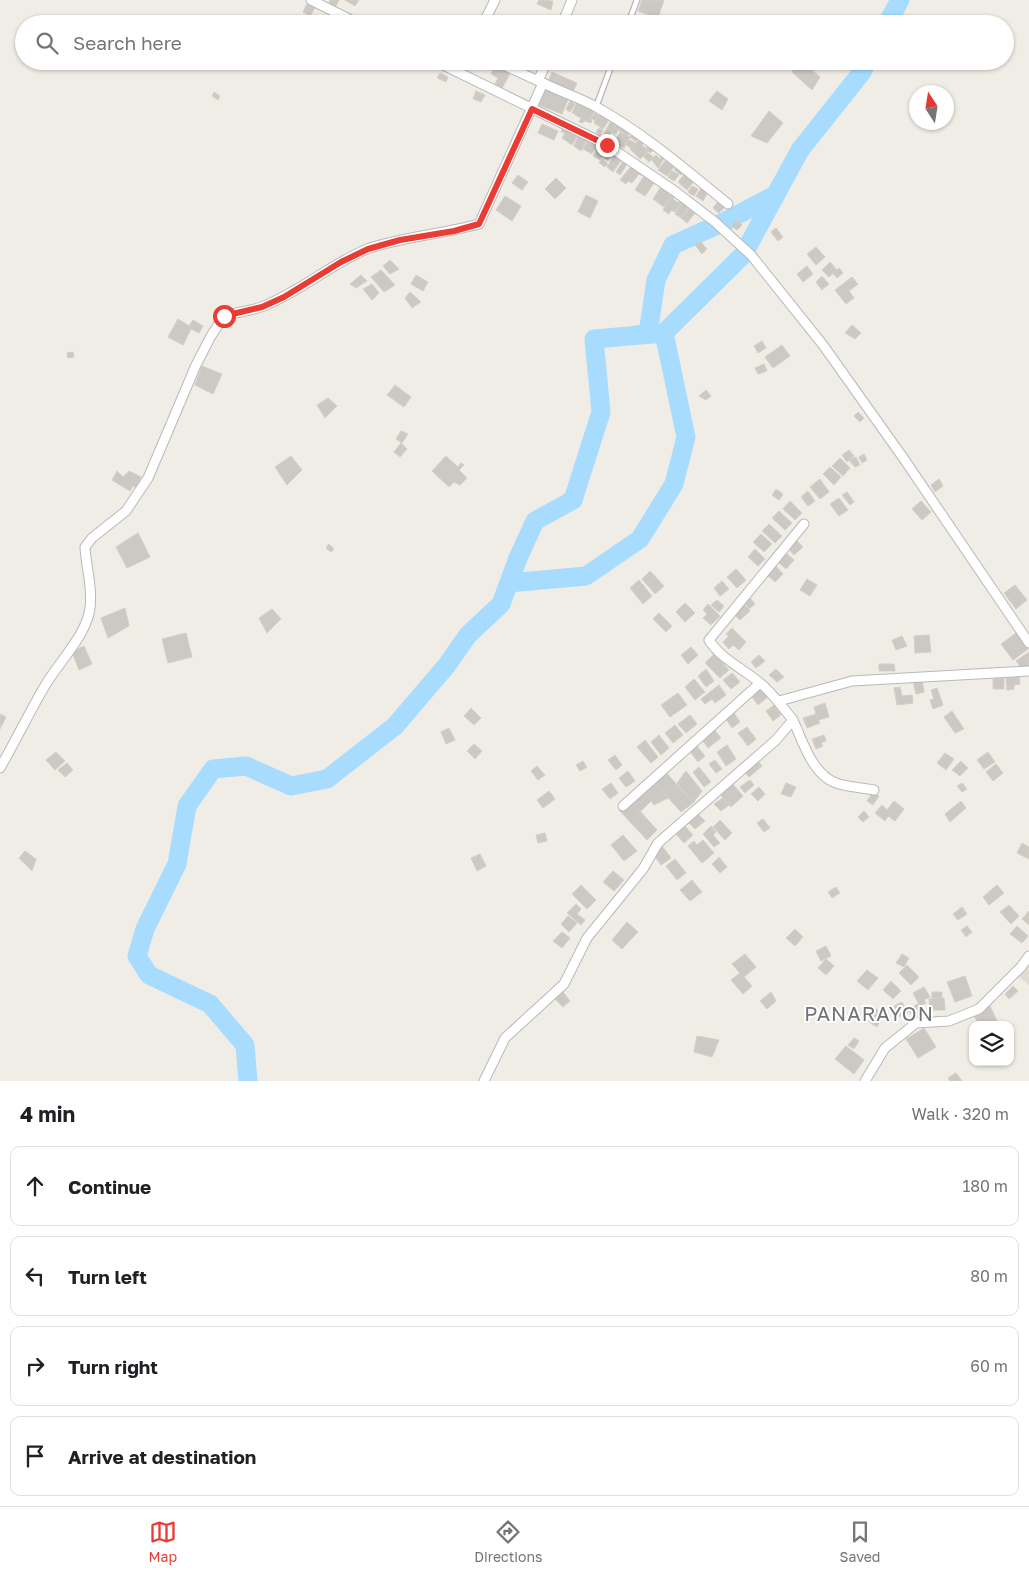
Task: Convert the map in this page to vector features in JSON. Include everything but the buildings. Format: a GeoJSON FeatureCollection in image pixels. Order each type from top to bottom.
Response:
{"type":"FeatureCollection","features":[{"type":"Feature","properties":{"kind":"street"},"geometry":{"type":"LineString","coordinates":[[311,0],[341,15]]}},
{"type":"Feature","properties":{"kind":"street"},"geometry":{"type":"LineString","coordinates":[[488,15],[495,0]]}},
{"type":"Feature","properties":{"kind":"street"},"geometry":{"type":"LineString","coordinates":[[566,15],[572,0]]}},
{"type":"Feature","properties":{"kind":"street"},"geometry":{"type":"LineString","coordinates":[[453,70],[607,145],[676,192],[715,222],[751,255],[823,345],[904,459],[1029,643]]}},
{"type":"Feature","properties":{"kind":"street"},"geometry":{"type":"LineString","coordinates":[[515,70],[596,107],[648,140],[728,204]]}},
{"type":"Feature","properties":{"kind":"street"},"geometry":{"type":"LineString","coordinates":[[0,768],[47,683],[83,628],[90,609],[91,584],[85,547],[92,538],[126,511],[148,478],[196,365],[224,316],[262,307],[284,297],[341,262],[368,249],[400,240],[454,231],[479,224],[532,109],[543,70]]}},
{"type":"Feature","properties":{"kind":"street"},"geometry":{"type":"LineString","coordinates":[[804,524],[709,640],[717,652],[760,683],[779,701],[793,720],[811,759],[821,773],[837,784],[874,790]]}},
{"type":"Feature","properties":{"kind":"street"},"geometry":{"type":"LineString","coordinates":[[779,701],[852,681],[1029,671]]}},
{"type":"Feature","properties":{"kind":"street"},"geometry":{"type":"LineString","coordinates":[[623,806],[760,683]]}},
{"type":"Feature","properties":{"kind":"street"},"geometry":{"type":"LineString","coordinates":[[484,1081],[505,1038],[564,984],[587,938],[643,869],[658,843],[776,740],[793,720]]}},
{"type":"Feature","properties":{"kind":"street"},"geometry":{"type":"LineString","coordinates":[[864,1081],[885,1048],[916,1023],[948,1021],[979,1009],[1021,967],[1029,956]]}},
{"type":"Feature","properties":{"kind":"lane"},"geometry":{"type":"LineString","coordinates":[[631,15],[637,0]]}},
{"type":"Feature","properties":{"kind":"lane"},"geometry":{"type":"LineString","coordinates":[[596,107],[610,70]]}},
{"type":"Feature","properties":{"kind":"shaded area"},"geometry":{"type":"Polygon","coordinates":[[[1029,965],[1029,985],[1019,977],[1029,965]]]}},
{"type":"Feature","properties":{"kind":"waterway"},"geometry":{"type":"LineString","coordinates":[[892,15],[900,0]]}},
{"type":"Feature","properties":{"kind":"waterway"},"geometry":{"type":"LineString","coordinates":[[248,1081],[245,1045],[210,1004],[149,975],[137,956],[145,929],[177,864],[187,806],[213,769],[246,766],[291,786],[327,779],[395,726],[447,665],[468,635],[501,604],[518,558],[535,521],[573,500],[601,412],[594,339],[664,333],[743,255],[800,150],[863,70]]}},
{"type":"Feature","properties":{"kind":"waterway"},"geometry":{"type":"LineString","coordinates":[[635,335],[648,334],[656,280],[673,245],[726,221],[775,195]]}},
{"type":"Feature","properties":{"kind":"waterway"},"geometry":{"type":"LineString","coordinates":[[509,583],[586,576],[640,539],[674,484],[686,437],[664,333]]}},
{"type":"Feature","properties":{"kind":"district","name":"PANARAYON"},"geometry":{"type":"Point","coordinates":[869,1014]}},
{"type":"Feature","properties":{"kind":"route"},"geometry":{"type":"LineString","coordinates":[[224,316],[262,307],[284,297],[341,262],[368,249],[400,240],[454,231],[479,224],[532,109],[607,145]]}}]}
